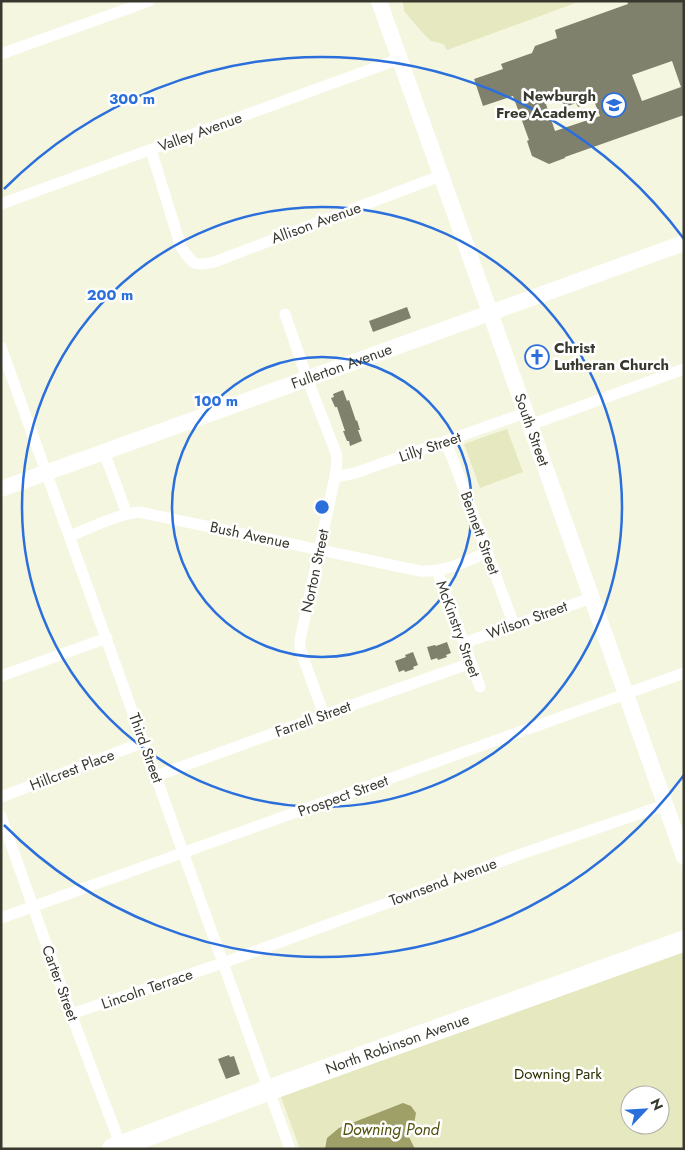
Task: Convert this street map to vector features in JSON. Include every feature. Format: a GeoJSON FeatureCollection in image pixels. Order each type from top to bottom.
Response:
{"type":"FeatureCollection","features":[{"type":"Feature","properties":{"kind":"highway","name":"North Robinson Avenue"},"geometry":{"type":"LineString","coordinates":[[119,1148],[269,1090],[684,941]]}},
{"type":"Feature","properties":{"kind":"street"},"geometry":{"type":"LineString","coordinates":[[1,54],[148,1]]}},
{"type":"Feature","properties":{"kind":"street","name":"South Street"},"geometry":{"type":"LineString","coordinates":[[379,1],[684,857]]}},
{"type":"Feature","properties":{"kind":"street","name":"Valley Avenue"},"geometry":{"type":"LineString","coordinates":[[1,204],[399,60]]}},
{"type":"Feature","properties":{"kind":"street","name":"Allison Avenue"},"geometry":{"type":"LineString","coordinates":[[151,150],[181,248],[190,261],[202,265],[440,176]]}},
{"type":"Feature","properties":{"kind":"street","name":"Fullerton Avenue"},"geometry":{"type":"LineString","coordinates":[[1,489],[684,243]]}},
{"type":"Feature","properties":{"kind":"street","name":"Norton Street"},"geometry":{"type":"LineString","coordinates":[[285,314],[336,453],[337,461],[300,640],[300,649],[324,715]]}},
{"type":"Feature","properties":{"kind":"street","name":"Third Street"},"geometry":{"type":"LineString","coordinates":[[1,348],[6,378],[47,473],[290,1149]]}},
{"type":"Feature","properties":{"kind":"street","name":"Lilly Street"},"geometry":{"type":"LineString","coordinates":[[335,477],[355,473],[445,441],[527,419],[684,369]]}},
{"type":"Feature","properties":{"kind":"street","name":"Bennett Street"},"geometry":{"type":"LineString","coordinates":[[445,441],[514,625]]}},
{"type":"Feature","properties":{"kind":"street"},"geometry":{"type":"LineString","coordinates":[[104,452],[127,514]]}},
{"type":"Feature","properties":{"kind":"street","name":"Bush Avenue"},"geometry":{"type":"LineString","coordinates":[[70,536],[114,518],[140,512],[420,572],[437,571],[488,553]]}},
{"type":"Feature","properties":{"kind":"street","name":"McKinstry Street"},"geometry":{"type":"LineString","coordinates":[[437,571],[480,687]]}},
{"type":"Feature","properties":{"kind":"street","name":"Wilson Street"},"geometry":{"type":"LineString","coordinates":[[464,643],[591,598]]}},
{"type":"Feature","properties":{"kind":"street"},"geometry":{"type":"LineString","coordinates":[[1,676],[107,638]]}},
{"type":"Feature","properties":{"kind":"street","name":"Farrell Street"},"geometry":{"type":"LineString","coordinates":[[156,776],[471,663]]}},
{"type":"Feature","properties":{"kind":"street","name":"Prospect Street"},"geometry":{"type":"LineString","coordinates":[[1,918],[684,673]]}},
{"type":"Feature","properties":{"kind":"street","name":"Hillcrest Place"},"geometry":{"type":"LineString","coordinates":[[1,797],[144,742]]}},
{"type":"Feature","properties":{"kind":"street","name":"Townsend Avenue"},"geometry":{"type":"LineString","coordinates":[[223,963],[521,854],[665,805]]}},
{"type":"Feature","properties":{"kind":"street","name":"Carter Street"},"geometry":{"type":"LineString","coordinates":[[1,816],[119,1148]]}},
{"type":"Feature","properties":{"kind":"street","name":"Lincoln Terrace"},"geometry":{"type":"LineString","coordinates":[[71,1014],[223,963]]}},
{"type":"Feature","properties":{"kind":"green space"},"geometry":{"type":"Polygon","coordinates":[[[403,1],[581,1],[447,50],[444,44],[431,41],[422,32],[404,11],[403,1]]]}},
{"type":"Feature","properties":{"kind":"green space"},"geometry":{"type":"Polygon","coordinates":[[[507,429],[523,472],[480,488],[464,444],[507,429]]]}},
{"type":"Feature","properties":{"kind":"green space","name":"Downing Park"},"geometry":{"type":"Polygon","coordinates":[[[684,949],[684,1149],[300,1149],[281,1097],[684,949]]]}},
{"type":"Feature","properties":{"kind":"water","name":"Downing Pond"},"geometry":{"type":"Polygon","coordinates":[[[403,1103],[411,1106],[416,1113],[409,1137],[415,1149],[325,1149],[327,1138],[339,1128],[403,1103]]]}},
{"type":"Feature","properties":{"kind":"building"},"geometry":{"type":"Polygon","coordinates":[[[627,1],[684,1],[684,115],[549,164],[532,156],[527,141],[529,140],[513,96],[483,106],[474,79],[503,69],[501,64],[532,53],[535,46],[557,38],[555,30],[628,4],[627,1]],[[672,61],[632,75],[642,101],[681,87],[672,61]],[[542,92],[555,131],[600,116],[594,101],[578,107],[576,103],[568,106],[542,92]]]}},
{"type":"Feature","properties":{"kind":"building"},"geometry":{"type":"Polygon","coordinates":[[[407,307],[411,318],[373,332],[369,321],[407,307]]]}},
{"type":"Feature","properties":{"kind":"building"},"geometry":{"type":"Polygon","coordinates":[[[343,390],[357,420],[362,441],[350,446],[343,431],[345,431],[337,407],[335,407],[331,398],[334,397],[333,394],[343,390]]]}},
{"type":"Feature","properties":{"kind":"building"},"geometry":{"type":"Polygon","coordinates":[[[447,642],[451,653],[446,655],[447,657],[431,660],[427,647],[447,642]]]}},
{"type":"Feature","properties":{"kind":"building"},"geometry":{"type":"Polygon","coordinates":[[[413,652],[418,665],[413,667],[414,669],[399,672],[395,661],[413,652]]]}},
{"type":"Feature","properties":{"kind":"building"},"geometry":{"type":"Polygon","coordinates":[[[229,1055],[230,1057],[234,1056],[240,1074],[226,1079],[218,1059],[229,1055]]]}},
{"type":"Feature","properties":{"kind":"place","name":"Newburgh Free Academy"},"geometry":{"type":"Point","coordinates":[614,105]}},
{"type":"Feature","properties":{"kind":"place","name":"Christ Lutheran Church"},"geometry":{"type":"Point","coordinates":[537,357]}}]}
